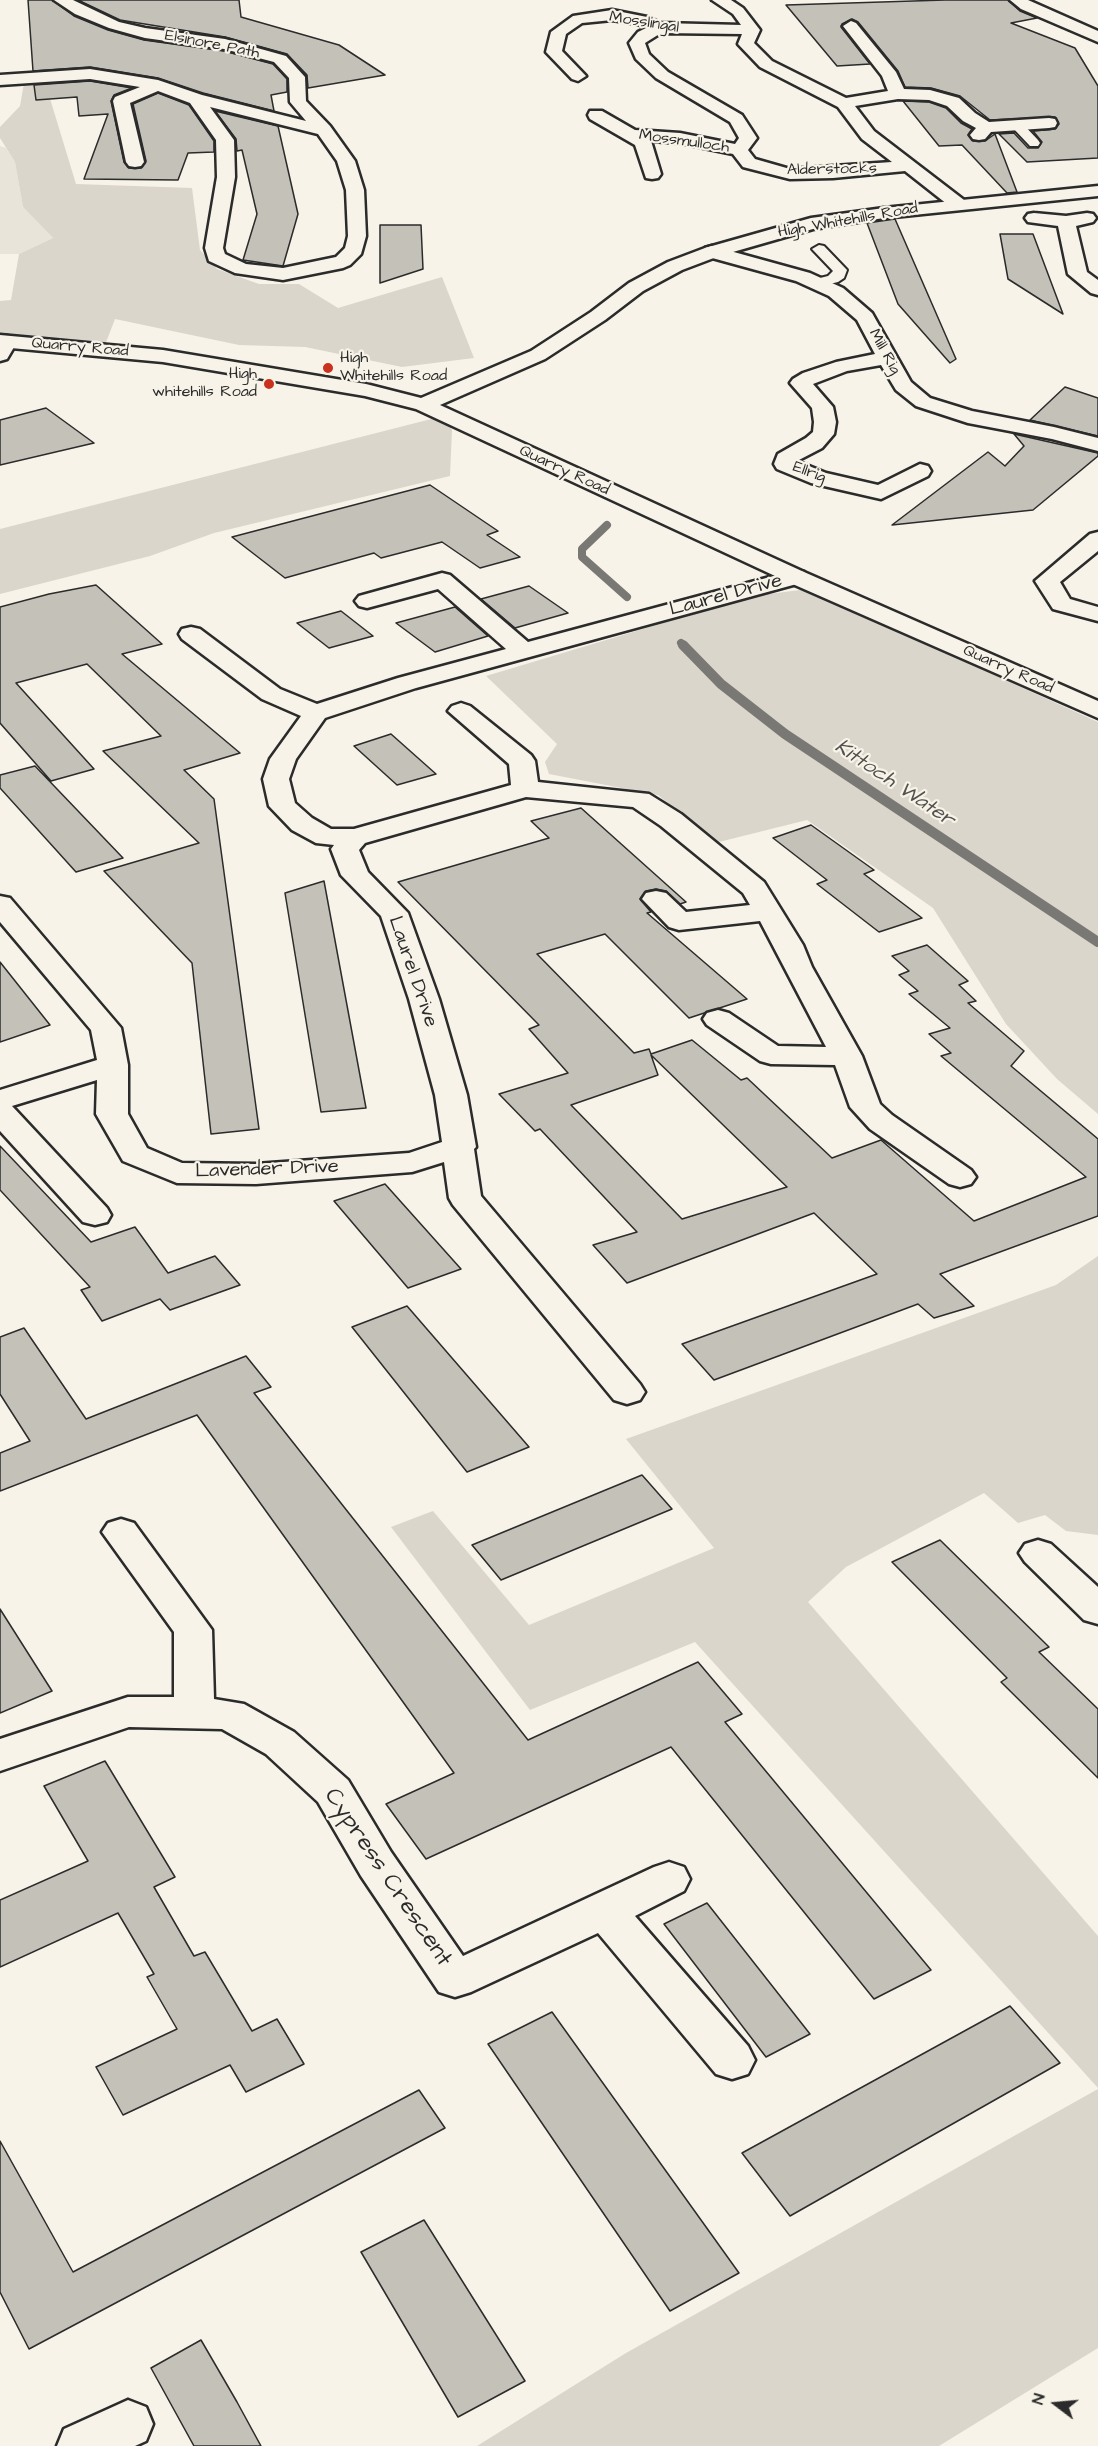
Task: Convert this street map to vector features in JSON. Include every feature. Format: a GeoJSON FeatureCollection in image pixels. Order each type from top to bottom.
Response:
{"type":"FeatureCollection","features":[{"type":"Feature","properties":{"kind":"street","name":"Elsinore Path"},"geometry":{"type":"LineString","coordinates":[[62,0],[80,11],[114,25],[145,33],[225,44],[280,59],[297,77],[298,102],[324,130],[346,161],[355,190],[357,236],[354,250],[343,261],[298,272],[268,273],[242,269],[216,257],[214,248],[226,177],[225,140],[196,99]]}},
{"type":"Feature","properties":{"kind":"street"},"geometry":{"type":"LineString","coordinates":[[720,0],[738,11],[752,30],[746,44],[766,64],[844,103],[868,135],[958,204]]}},
{"type":"Feature","properties":{"kind":"street"},"geometry":{"type":"LineString","coordinates":[[1018,0],[1026,6],[1098,37]]}},
{"type":"Feature","properties":{"kind":"street","name":"Mosslingal"},"geometry":{"type":"LineString","coordinates":[[578,76],[554,52],[559,32],[578,19],[612,15],[642,20],[658,28],[752,30]]}},
{"type":"Feature","properties":{"kind":"street"},"geometry":{"type":"LineString","coordinates":[[851,26],[890,75],[898,94]]}},
{"type":"Feature","properties":{"kind":"street"},"geometry":{"type":"LineString","coordinates":[[658,28],[644,35],[637,43],[642,56],[662,75],[736,119],[748,138],[739,150]]}},
{"type":"Feature","properties":{"kind":"street"},"geometry":{"type":"LineString","coordinates":[[7,64],[22,78]]}},
{"type":"Feature","properties":{"kind":"street"},"geometry":{"type":"LineString","coordinates":[[0,80],[90,75],[158,84],[196,99],[324,130]]}},
{"type":"Feature","properties":{"kind":"street"},"geometry":{"type":"LineString","coordinates":[[135,162],[121,101],[158,84]]}},
{"type":"Feature","properties":{"kind":"street"},"geometry":{"type":"LineString","coordinates":[[844,103],[898,94],[930,95],[953,102],[983,131],[1017,125],[1049,123]]}},
{"type":"Feature","properties":{"kind":"street","name":"Mossmulloch"},"geometry":{"type":"LineString","coordinates":[[596,115],[643,142],[652,174]]}},
{"type":"Feature","properties":{"kind":"street","name":"Mossmulloch"},"geometry":{"type":"LineString","coordinates":[[630,135],[680,138],[739,150]]}},
{"type":"Feature","properties":{"kind":"street","name":"Alderstocks"},"geometry":{"type":"LineString","coordinates":[[739,150],[749,163],[790,174],[833,173],[907,166]]}},
{"type":"Feature","properties":{"kind":"street","name":"High Whitehills Road"},"geometry":{"type":"LineString","coordinates":[[423,405],[538,355],[598,316],[636,286],[675,266],[712,252],[811,224],[958,204],[1098,190]]}},
{"type":"Feature","properties":{"kind":"street"},"geometry":{"type":"LineString","coordinates":[[1034,218],[1066,222],[1087,218]]}},
{"type":"Feature","properties":{"kind":"street"},"geometry":{"type":"LineString","coordinates":[[1066,222],[1078,274],[1098,289]]}},
{"type":"Feature","properties":{"kind":"street","name":"Mill Rig"},"geometry":{"type":"LineString","coordinates":[[712,252],[803,277],[836,292],[865,317],[903,386],[922,402],[968,417],[1054,433],[1098,445]]}},
{"type":"Feature","properties":{"kind":"street","name":"Quarry Road"},"geometry":{"type":"LineString","coordinates":[[2,346],[163,356],[292,375],[366,390],[423,405],[796,578],[1098,710]]}},
{"type":"Feature","properties":{"kind":"street","name":"Ellrig"},"geometry":{"type":"LineString","coordinates":[[888,358],[843,366],[810,377],[800,383],[822,407],[825,422],[823,434],[814,443],[786,459],[785,464],[819,478],[880,492],[920,471]]}},
{"type":"Feature","properties":{"kind":"street"},"geometry":{"type":"LineString","coordinates":[[1098,539],[1088,562],[1047,581],[1061,604],[1098,614]]}},
{"type":"Feature","properties":{"kind":"street"},"geometry":{"type":"LineString","coordinates":[[422,558],[442,580],[523,651]]}},
{"type":"Feature","properties":{"kind":"street","name":"Laurel Drive"},"geometry":{"type":"LineString","coordinates":[[316,713],[407,683],[796,578]]}},
{"type":"Feature","properties":{"kind":"street"},"geometry":{"type":"LineString","coordinates":[[367,601],[442,580]]}},
{"type":"Feature","properties":{"kind":"street"},"geometry":{"type":"LineString","coordinates":[[191,634],[271,694],[316,713],[284,759],[276,779],[282,806],[302,824],[326,837],[355,837],[525,789],[640,800],[670,820],[754,888],[789,945],[797,967],[847,1056],[866,1107],[881,1122],[960,1177]]}},
{"type":"Feature","properties":{"kind":"street"},"geometry":{"type":"LineString","coordinates":[[461,711],[522,761],[525,789]]}},
{"type":"Feature","properties":{"kind":"street","name":"Laurel Drive"},"geometry":{"type":"LineString","coordinates":[[355,837],[345,849],[355,875],[394,914],[423,999],[451,1095],[460,1147],[465,1198],[627,1392]]}},
{"type":"Feature","properties":{"kind":"street"},"geometry":{"type":"LineString","coordinates":[[656,899],[679,921],[767,912]]}},
{"type":"Feature","properties":{"kind":"street","name":"Lavender Drive"},"geometry":{"type":"LineString","coordinates":[[0,904],[106,1028],[113,1065],[112,1114],[134,1154],[177,1173],[256,1174],[412,1162],[460,1147]]}},
{"type":"Feature","properties":{"kind":"street"},"geometry":{"type":"LineString","coordinates":[[718,1019],[771,1055],[847,1056]]}},
{"type":"Feature","properties":{"kind":"street"},"geometry":{"type":"LineString","coordinates":[[0,1100],[113,1065]]}},
{"type":"Feature","properties":{"kind":"street"},"geometry":{"type":"LineString","coordinates":[[0,1112],[95,1215]]}},
{"type":"Feature","properties":{"kind":"street"},"geometry":{"type":"LineString","coordinates":[[121,1532],[193,1630],[194,1712]]}},
{"type":"Feature","properties":{"kind":"street"},"geometry":{"type":"LineString","coordinates":[[1038,1553],[1098,1610]]}},
{"type":"Feature","properties":{"kind":"street","name":"Cypress Crescent"},"geometry":{"type":"LineString","coordinates":[[0,1755],[129,1712],[194,1712],[230,1715],[280,1743],[333,1791],[376,1864],[455,1979],[605,1911],[669,1879]]}},
{"type":"Feature","properties":{"kind":"street"},"geometry":{"type":"LineString","coordinates":[[605,1911],[732,2060]]}},
{"type":"Feature","properties":{"kind":"street"},"geometry":{"type":"LineString","coordinates":[[82,2446],[128,2424]]}},
{"type":"Feature","properties":{"kind":"lane"},"geometry":{"type":"LineString","coordinates":[[1017,125],[1034,143]]}},
{"type":"Feature","properties":{"kind":"lane"},"geometry":{"type":"LineString","coordinates":[[817,283],[833,279],[839,275],[840,270],[819,249]]}},
{"type":"Feature","properties":{"kind":"shaded area"},"geometry":{"type":"Polygon","coordinates":[[[114,81],[48,92],[76,184],[192,188],[200,250],[217,269],[259,284],[299,284],[338,308],[442,277],[474,358],[402,367],[305,347],[239,345],[115,319],[105,345],[0,335],[0,301],[11,300],[19,254],[53,238],[23,207],[15,162],[0,138],[0,127],[20,106],[24,83],[114,81]]]}},
{"type":"Feature","properties":{"kind":"shaded area"},"geometry":{"type":"Polygon","coordinates":[[[0,146],[6,148],[15,162],[23,207],[53,238],[19,254],[0,254],[0,146]]]}},
{"type":"Feature","properties":{"kind":"shaded area"},"geometry":{"type":"Polygon","coordinates":[[[443,416],[452,430],[450,476],[214,533],[150,556],[0,594],[0,529],[443,416]]]}},
{"type":"Feature","properties":{"kind":"shaded area"},"geometry":{"type":"Polygon","coordinates":[[[800,590],[822,597],[1098,722],[1098,1114],[1057,1079],[1006,1024],[933,908],[807,820],[715,843],[658,795],[549,774],[545,762],[557,744],[486,676],[753,596],[800,590]]]}},
{"type":"Feature","properties":{"kind":"shaded area"},"geometry":{"type":"Polygon","coordinates":[[[1098,1256],[1098,1535],[1066,1531],[1045,1515],[1018,1523],[984,1493],[846,1567],[808,1602],[1098,1936],[1098,2088],[695,1642],[530,1710],[391,1527],[433,1511],[529,1625],[714,1548],[626,1439],[1056,1285],[1098,1256]]]}},
{"type":"Feature","properties":{"kind":"shaded area"},"geometry":{"type":"Polygon","coordinates":[[[1098,2089],[1098,2348],[939,2446],[477,2446],[626,2353],[1098,2089]]]}},
{"type":"Feature","properties":{"kind":"building"},"geometry":{"type":"Polygon","coordinates":[[[28,0],[52,0],[74,16],[108,30],[144,40],[224,51],[273,64],[287,79],[287,92],[271,95],[274,111],[203,93],[158,78],[90,67],[33,71],[28,0]]]}},
{"type":"Feature","properties":{"kind":"building"},"geometry":{"type":"Polygon","coordinates":[[[78,0],[239,0],[241,17],[339,45],[385,75],[308,88],[307,75],[287,54],[225,37],[120,20],[78,0]]]}},
{"type":"Feature","properties":{"kind":"building"},"geometry":{"type":"Polygon","coordinates":[[[1008,0],[1020,11],[1037,18],[1011,23],[1075,48],[1098,86],[1098,158],[1027,162],[999,134],[1014,133],[1028,148],[1038,148],[1042,142],[1033,131],[1055,129],[1059,124],[1055,117],[990,120],[960,96],[931,88],[905,87],[898,71],[858,22],[852,19],[842,24],[841,27],[870,64],[837,66],[786,5],[1008,0]]]}},
{"type":"Feature","properties":{"kind":"building"},"geometry":{"type":"Polygon","coordinates":[[[90,81],[132,88],[114,95],[111,101],[124,162],[129,168],[141,168],[146,161],[133,104],[158,93],[189,105],[214,141],[214,152],[188,153],[178,180],[84,179],[108,114],[79,116],[77,97],[36,100],[34,85],[90,81]]]}},
{"type":"Feature","properties":{"kind":"building"},"geometry":{"type":"Polygon","coordinates":[[[903,101],[929,102],[946,108],[961,123],[972,129],[968,135],[973,141],[985,141],[995,134],[1017,192],[1007,193],[962,145],[939,146],[903,101]]]}},
{"type":"Feature","properties":{"kind":"building"},"geometry":{"type":"Polygon","coordinates":[[[215,111],[278,126],[298,214],[283,266],[243,260],[257,214],[242,150],[237,151],[236,139],[215,111]]]}},
{"type":"Feature","properties":{"kind":"building"},"geometry":{"type":"Polygon","coordinates":[[[895,219],[956,359],[950,363],[898,304],[867,223],[895,219]]]}},
{"type":"Feature","properties":{"kind":"building"},"geometry":{"type":"Polygon","coordinates":[[[380,225],[421,225],[423,269],[380,283],[380,225]]]}},
{"type":"Feature","properties":{"kind":"building"},"geometry":{"type":"Polygon","coordinates":[[[1000,234],[1033,234],[1063,314],[1008,279],[1000,234]]]}},
{"type":"Feature","properties":{"kind":"building"},"geometry":{"type":"Polygon","coordinates":[[[1065,387],[1098,398],[1098,436],[1030,420],[1065,387]]]}},
{"type":"Feature","properties":{"kind":"building"},"geometry":{"type":"Polygon","coordinates":[[[46,408],[94,443],[0,465],[0,420],[46,408]]]}},
{"type":"Feature","properties":{"kind":"building"},"geometry":{"type":"Polygon","coordinates":[[[1014,434],[1098,453],[1098,456],[1033,510],[892,525],[988,452],[1005,466],[1024,446],[1014,434]]]}},
{"type":"Feature","properties":{"kind":"building"},"geometry":{"type":"Polygon","coordinates":[[[430,485],[498,531],[487,535],[520,557],[480,568],[442,542],[381,558],[374,553],[285,578],[232,537],[430,485]]]}},
{"type":"Feature","properties":{"kind":"building"},"geometry":{"type":"Polygon","coordinates":[[[96,585],[162,644],[122,654],[240,753],[184,770],[214,799],[259,1129],[211,1134],[192,963],[104,871],[199,843],[103,751],[161,736],[87,664],[16,683],[94,769],[51,781],[0,723],[0,607],[96,585]]]}},
{"type":"Feature","properties":{"kind":"building"},"geometry":{"type":"Polygon","coordinates":[[[529,586],[568,613],[515,628],[481,599],[529,586]]]}},
{"type":"Feature","properties":{"kind":"building"},"geometry":{"type":"Polygon","coordinates":[[[455,607],[488,636],[435,652],[396,623],[455,607]]]}},
{"type":"Feature","properties":{"kind":"building"},"geometry":{"type":"Polygon","coordinates":[[[341,611],[373,636],[329,648],[297,623],[341,611]]]}},
{"type":"Feature","properties":{"kind":"building"},"geometry":{"type":"Polygon","coordinates":[[[391,734],[436,774],[397,785],[354,746],[391,734]]]}},
{"type":"Feature","properties":{"kind":"building"},"geometry":{"type":"Polygon","coordinates":[[[35,766],[123,858],[76,872],[0,788],[0,775],[35,766]]]}},
{"type":"Feature","properties":{"kind":"building"},"geometry":{"type":"Polygon","coordinates":[[[581,808],[686,902],[680,904],[666,891],[656,889],[646,891],[640,899],[651,912],[647,913],[747,999],[689,1018],[605,934],[537,954],[634,1053],[649,1049],[651,1054],[692,1040],[741,1080],[747,1078],[832,1158],[881,1140],[974,1221],[1086,1177],[941,1056],[951,1053],[929,1034],[950,1028],[909,994],[918,991],[899,975],[909,971],[892,956],[927,945],[968,981],[959,985],[976,1001],[968,1003],[1024,1051],[1011,1066],[1098,1139],[1098,1216],[940,1274],[974,1306],[934,1318],[918,1304],[714,1380],[682,1344],[877,1274],[814,1213],[627,1283],[593,1245],[637,1232],[540,1129],[535,1131],[499,1094],[568,1073],[529,1029],[539,1025],[398,882],[549,838],[531,821],[581,808]],[[651,1055],[658,1075],[571,1105],[682,1219],[787,1187],[651,1055]]]}},
{"type":"Feature","properties":{"kind":"building"},"geometry":{"type":"Polygon","coordinates":[[[811,825],[874,870],[864,874],[922,918],[879,932],[817,884],[827,880],[773,838],[811,825]]]}},
{"type":"Feature","properties":{"kind":"building"},"geometry":{"type":"Polygon","coordinates":[[[324,881],[366,1108],[321,1112],[285,893],[324,881]]]}},
{"type":"Feature","properties":{"kind":"building"},"geometry":{"type":"Polygon","coordinates":[[[0,962],[50,1025],[0,1042],[0,962]]]}},
{"type":"Feature","properties":{"kind":"building"},"geometry":{"type":"Polygon","coordinates":[[[0,1146],[91,1242],[135,1227],[168,1273],[215,1256],[240,1285],[170,1310],[160,1299],[102,1321],[81,1290],[90,1287],[0,1190],[0,1146]]]}},
{"type":"Feature","properties":{"kind":"building"},"geometry":{"type":"Polygon","coordinates":[[[385,1184],[461,1269],[408,1288],[334,1201],[385,1184]]]}},
{"type":"Feature","properties":{"kind":"building"},"geometry":{"type":"Polygon","coordinates":[[[407,1306],[529,1447],[467,1472],[352,1327],[407,1306]]]}},
{"type":"Feature","properties":{"kind":"building"},"geometry":{"type":"Polygon","coordinates":[[[24,1328],[86,1419],[246,1356],[271,1387],[254,1393],[528,1740],[698,1662],[742,1714],[725,1722],[931,1970],[874,1999],[671,1747],[426,1859],[386,1804],[454,1773],[197,1415],[0,1491],[0,1453],[30,1441],[0,1394],[0,1337],[24,1328]]]}},
{"type":"Feature","properties":{"kind":"building"},"geometry":{"type":"Polygon","coordinates":[[[642,1475],[672,1509],[501,1580],[472,1545],[642,1475]]]}},
{"type":"Feature","properties":{"kind":"building"},"geometry":{"type":"Polygon","coordinates":[[[940,1540],[1049,1647],[1039,1652],[1098,1709],[1098,1778],[1001,1682],[1007,1678],[892,1562],[940,1540]]]}},
{"type":"Feature","properties":{"kind":"building"},"geometry":{"type":"Polygon","coordinates":[[[0,1609],[52,1691],[0,1713],[0,1609]]]}},
{"type":"Feature","properties":{"kind":"building"},"geometry":{"type":"Polygon","coordinates":[[[105,1761],[175,1877],[154,1887],[194,1956],[205,1952],[252,2031],[277,2019],[304,2064],[246,2092],[230,2065],[123,2115],[96,2067],[177,2029],[147,1977],[154,1974],[118,1913],[0,1967],[0,1900],[88,1861],[44,1786],[105,1761]]]}},
{"type":"Feature","properties":{"kind":"building"},"geometry":{"type":"Polygon","coordinates":[[[707,1903],[810,2034],[766,2057],[664,1924],[707,1903]]]}},
{"type":"Feature","properties":{"kind":"building"},"geometry":{"type":"Polygon","coordinates":[[[1010,2006],[1060,2063],[790,2216],[742,2153],[1010,2006]]]}},
{"type":"Feature","properties":{"kind":"building"},"geometry":{"type":"Polygon","coordinates":[[[552,2012],[739,2273],[670,2311],[488,2044],[552,2012]]]}},
{"type":"Feature","properties":{"kind":"building"},"geometry":{"type":"Polygon","coordinates":[[[419,2090],[445,2128],[29,2349],[0,2292],[0,2141],[73,2272],[419,2090]]]}},
{"type":"Feature","properties":{"kind":"building"},"geometry":{"type":"Polygon","coordinates":[[[424,2220],[525,2381],[458,2417],[361,2252],[424,2220]]]}},
{"type":"Feature","properties":{"kind":"building"},"geometry":{"type":"Polygon","coordinates":[[[201,2340],[261,2446],[194,2446],[151,2368],[201,2340]]]}},
{"type":"Feature","properties":{"kind":"waterway","name":"Kittoch Water"},"geometry":{"type":"LineString","coordinates":[[607,525],[582,549],[582,557],[627,597]]}},
{"type":"Feature","properties":{"kind":"waterway","name":"Kittoch Water"},"geometry":{"type":"LineString","coordinates":[[681,643],[684,647]]}},
{"type":"Feature","properties":{"kind":"waterway","name":"Kittoch Water"},"geometry":{"type":"LineString","coordinates":[[683,645],[721,684],[785,734],[1098,942]]}},
{"type":"Feature","properties":{"kind":"place","name":"High Whitehills Road"},"geometry":{"type":"Point","coordinates":[328,368]}},
{"type":"Feature","properties":{"kind":"place","name":"High whitehills Road"},"geometry":{"type":"Point","coordinates":[269,384]}}]}
